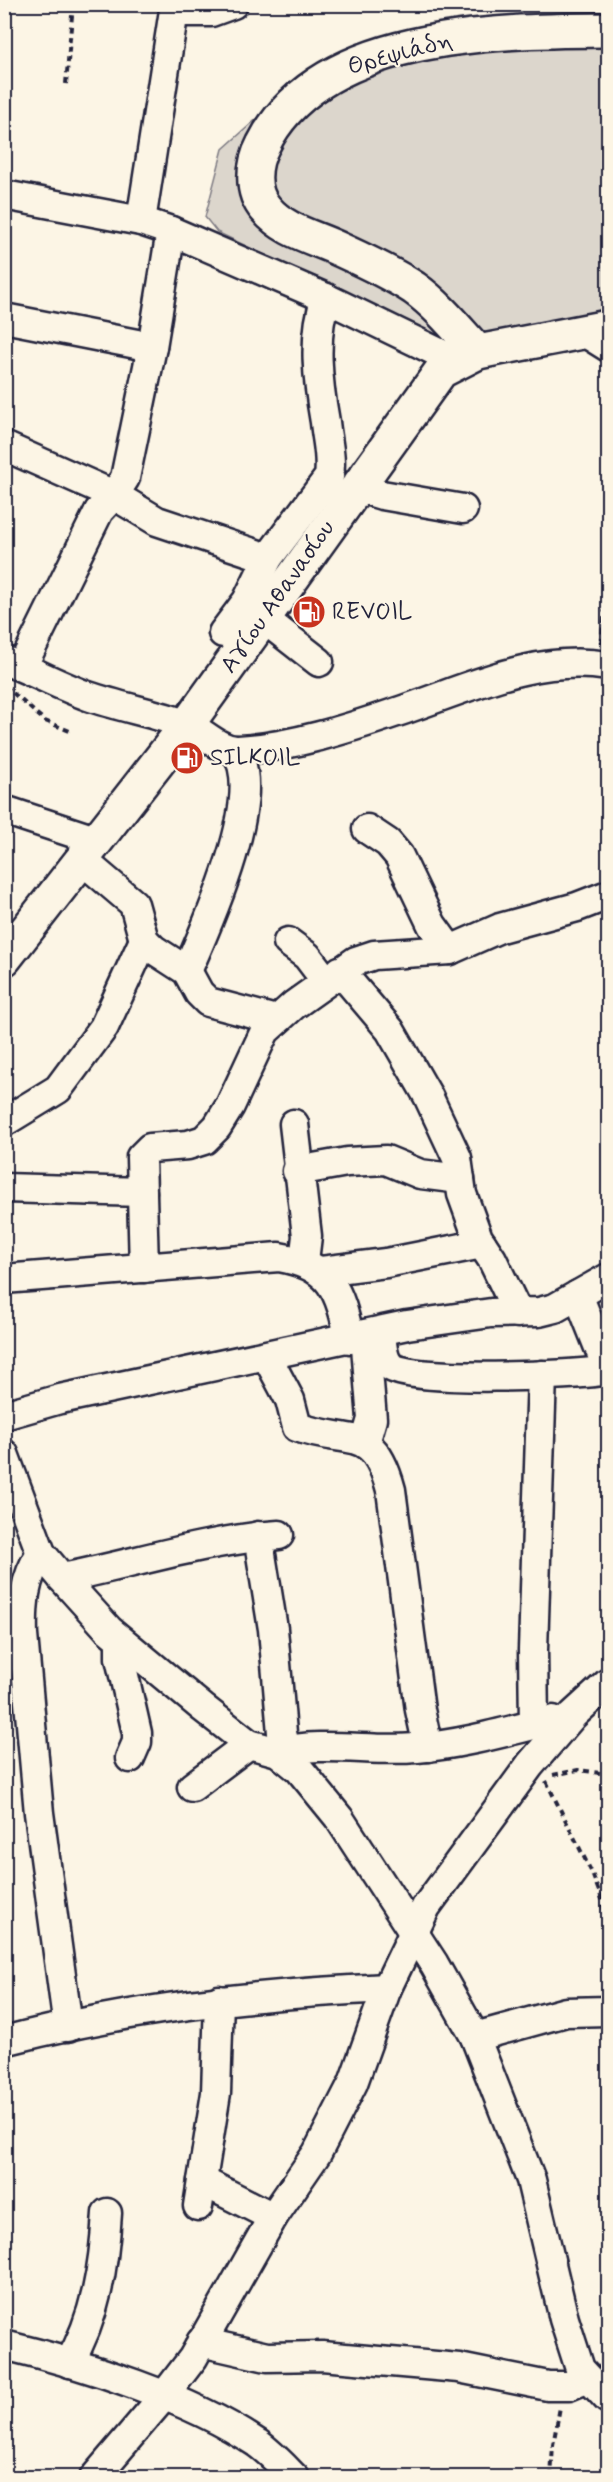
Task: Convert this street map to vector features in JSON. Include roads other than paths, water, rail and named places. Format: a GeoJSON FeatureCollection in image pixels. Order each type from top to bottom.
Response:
{"type":"FeatureCollection","features":[{"type":"Feature","properties":{"kind":"main road","name":"Θρεψιάδη"},"geometry":{"type":"LineString","coordinates":[[467,356],[414,288],[340,249],[288,228],[276,220],[258,197],[255,169],[259,154],[282,117],[302,98],[336,71],[358,61],[410,47],[460,38],[544,31],[609,30]]}},
{"type":"Feature","properties":{"kind":"main road"},"geometry":{"type":"LineString","coordinates":[[467,356],[600,335]]}},
{"type":"Feature","properties":{"kind":"main road","name":"Αγίου Αθανασίου"},"geometry":{"type":"LineString","coordinates":[[4,959],[187,724],[441,371],[467,356]]}},
{"type":"Feature","properties":{"kind":"street"},"geometry":{"type":"LineString","coordinates":[[141,220],[174,8],[211,12],[232,4]]}},
{"type":"Feature","properties":{"kind":"street"},"geometry":{"type":"LineString","coordinates":[[4,195],[141,220],[467,356]]}},
{"type":"Feature","properties":{"kind":"street"},"geometry":{"type":"LineString","coordinates":[[171,231],[152,347],[125,478],[99,512],[10,671],[87,696],[187,724],[235,750],[242,759],[243,807],[237,844],[187,971]]}},
{"type":"Feature","properties":{"kind":"street"},"geometry":{"type":"LineString","coordinates":[[222,633],[248,601],[268,558],[329,477],[332,460],[324,422],[318,334],[320,314],[326,298]]}},
{"type":"Feature","properties":{"kind":"street"},"geometry":{"type":"LineString","coordinates":[[4,318],[152,347]]}},
{"type":"Feature","properties":{"kind":"street"},"geometry":{"type":"LineString","coordinates":[[4,446],[114,495],[157,521],[268,558]]}},
{"type":"Feature","properties":{"kind":"street"},"geometry":{"type":"LineString","coordinates":[[356,487],[382,495],[463,509]]}},
{"type":"Feature","properties":{"kind":"street"},"geometry":{"type":"LineString","coordinates":[[264,619],[319,662]]}},
{"type":"Feature","properties":{"kind":"street"},"geometry":{"type":"LineString","coordinates":[[235,750],[290,742],[348,728],[398,712],[478,681],[523,669],[566,663],[604,665]]}},
{"type":"Feature","properties":{"kind":"street"},"geometry":{"type":"LineString","coordinates":[[4,810],[88,849],[134,904],[144,940],[153,949],[187,971],[199,993],[208,1002],[276,1020]]}},
{"type":"Feature","properties":{"kind":"street"},"geometry":{"type":"LineString","coordinates":[[367,829],[388,843],[399,856],[432,925],[450,950]]}},
{"type":"Feature","properties":{"kind":"street"},"geometry":{"type":"LineString","coordinates":[[144,1269],[141,1157],[144,1151],[150,1148],[188,1145],[204,1140],[211,1134],[230,1106],[256,1047],[276,1020],[356,961],[374,956],[450,950],[500,928],[577,907],[609,895]]}},
{"type":"Feature","properties":{"kind":"street"},"geometry":{"type":"LineString","coordinates":[[4,1122],[58,1089],[104,1027],[144,940]]}},
{"type":"Feature","properties":{"kind":"street"},"geometry":{"type":"LineString","coordinates":[[288,942],[374,1008],[407,1059],[449,1139],[457,1158],[470,1218],[482,1244],[510,1292],[518,1313]]}},
{"type":"Feature","properties":{"kind":"street"},"geometry":{"type":"LineString","coordinates":[[294,1124],[297,1171],[312,1266],[334,1289],[344,1312],[383,1351],[390,1366],[403,1372],[442,1378],[609,1370],[578,1295]]}},
{"type":"Feature","properties":{"kind":"street"},"geometry":{"type":"LineString","coordinates":[[297,1171],[347,1162],[387,1160],[420,1174],[460,1179]]}},
{"type":"Feature","properties":{"kind":"street"},"geometry":{"type":"LineString","coordinates":[[4,1188],[142,1192]]}},
{"type":"Feature","properties":{"kind":"street"},"geometry":{"type":"LineString","coordinates":[[4,1279],[279,1257],[312,1266],[386,1263],[482,1244]]}},
{"type":"Feature","properties":{"kind":"street"},"geometry":{"type":"LineString","coordinates":[[4,1415],[60,1399],[365,1335],[480,1314],[539,1312],[555,1308],[609,1278]]}},
{"type":"Feature","properties":{"kind":"street"},"geometry":{"type":"LineString","coordinates":[[365,1335],[372,1419],[365,1443]]}},
{"type":"Feature","properties":{"kind":"street"},"geometry":{"type":"LineString","coordinates":[[267,1357],[290,1400],[297,1427],[365,1443],[376,1451],[384,1464],[391,1490],[420,1710],[428,1747]]}},
{"type":"Feature","properties":{"kind":"street"},"geometry":{"type":"LineString","coordinates":[[534,1724],[533,1650],[542,1375]]}},
{"type":"Feature","properties":{"kind":"street"},"geometry":{"type":"LineString","coordinates":[[4,1454],[41,1553],[62,1578],[120,1640],[249,1744],[282,1751],[428,1747],[461,1743],[573,1715]]}},
{"type":"Feature","properties":{"kind":"street"},"geometry":{"type":"LineString","coordinates":[[62,1578],[166,1553],[268,1535],[282,1751],[339,1818],[434,1964],[475,2037],[531,2180],[564,2319],[579,2370],[578,2382]]}},
{"type":"Feature","properties":{"kind":"street"},"geometry":{"type":"LineString","coordinates":[[41,1553],[30,1574],[22,1607],[16,1682],[39,1813],[68,2027]]}},
{"type":"Feature","properties":{"kind":"street"},"geometry":{"type":"LineString","coordinates":[[120,1640],[120,1658],[137,1733],[137,1742],[130,1758]]}},
{"type":"Feature","properties":{"kind":"street"},"geometry":{"type":"LineString","coordinates":[[94,2478],[164,2396],[201,2343],[273,2217],[317,2153],[348,2094],[387,1988],[426,1907],[482,1829],[573,1715],[609,1683]]}},
{"type":"Feature","properties":{"kind":"street"},"geometry":{"type":"LineString","coordinates":[[192,1787],[249,1744]]}},
{"type":"Feature","properties":{"kind":"street"},"geometry":{"type":"LineString","coordinates":[[4,2041],[131,2013],[219,2000],[348,1988],[387,1988]]}},
{"type":"Feature","properties":{"kind":"street"},"geometry":{"type":"LineString","coordinates":[[219,2000],[216,2092],[200,2194],[273,2217]]}},
{"type":"Feature","properties":{"kind":"street"},"geometry":{"type":"LineString","coordinates":[[475,2037],[567,2012],[609,2011]]}},
{"type":"Feature","properties":{"kind":"street"},"geometry":{"type":"LineString","coordinates":[[69,2363],[84,2338],[97,2291],[105,2250],[107,2213]]}},
{"type":"Feature","properties":{"kind":"street"},"geometry":{"type":"LineString","coordinates":[[201,2343],[267,2357],[322,2356],[414,2363],[459,2368],[548,2386],[578,2382],[609,2399]]}},
{"type":"Feature","properties":{"kind":"street"},"geometry":{"type":"LineString","coordinates":[[4,2345],[69,2363],[187,2405],[258,2444],[295,2478]]}},
{"type":"Feature","properties":{"kind":"place","name":"REVOIL"},"geometry":{"type":"Point","coordinates":[309,612]}},
{"type":"Feature","properties":{"kind":"place","name":"SILKOIL"},"geometry":{"type":"Point","coordinates":[187,758]}}]}
